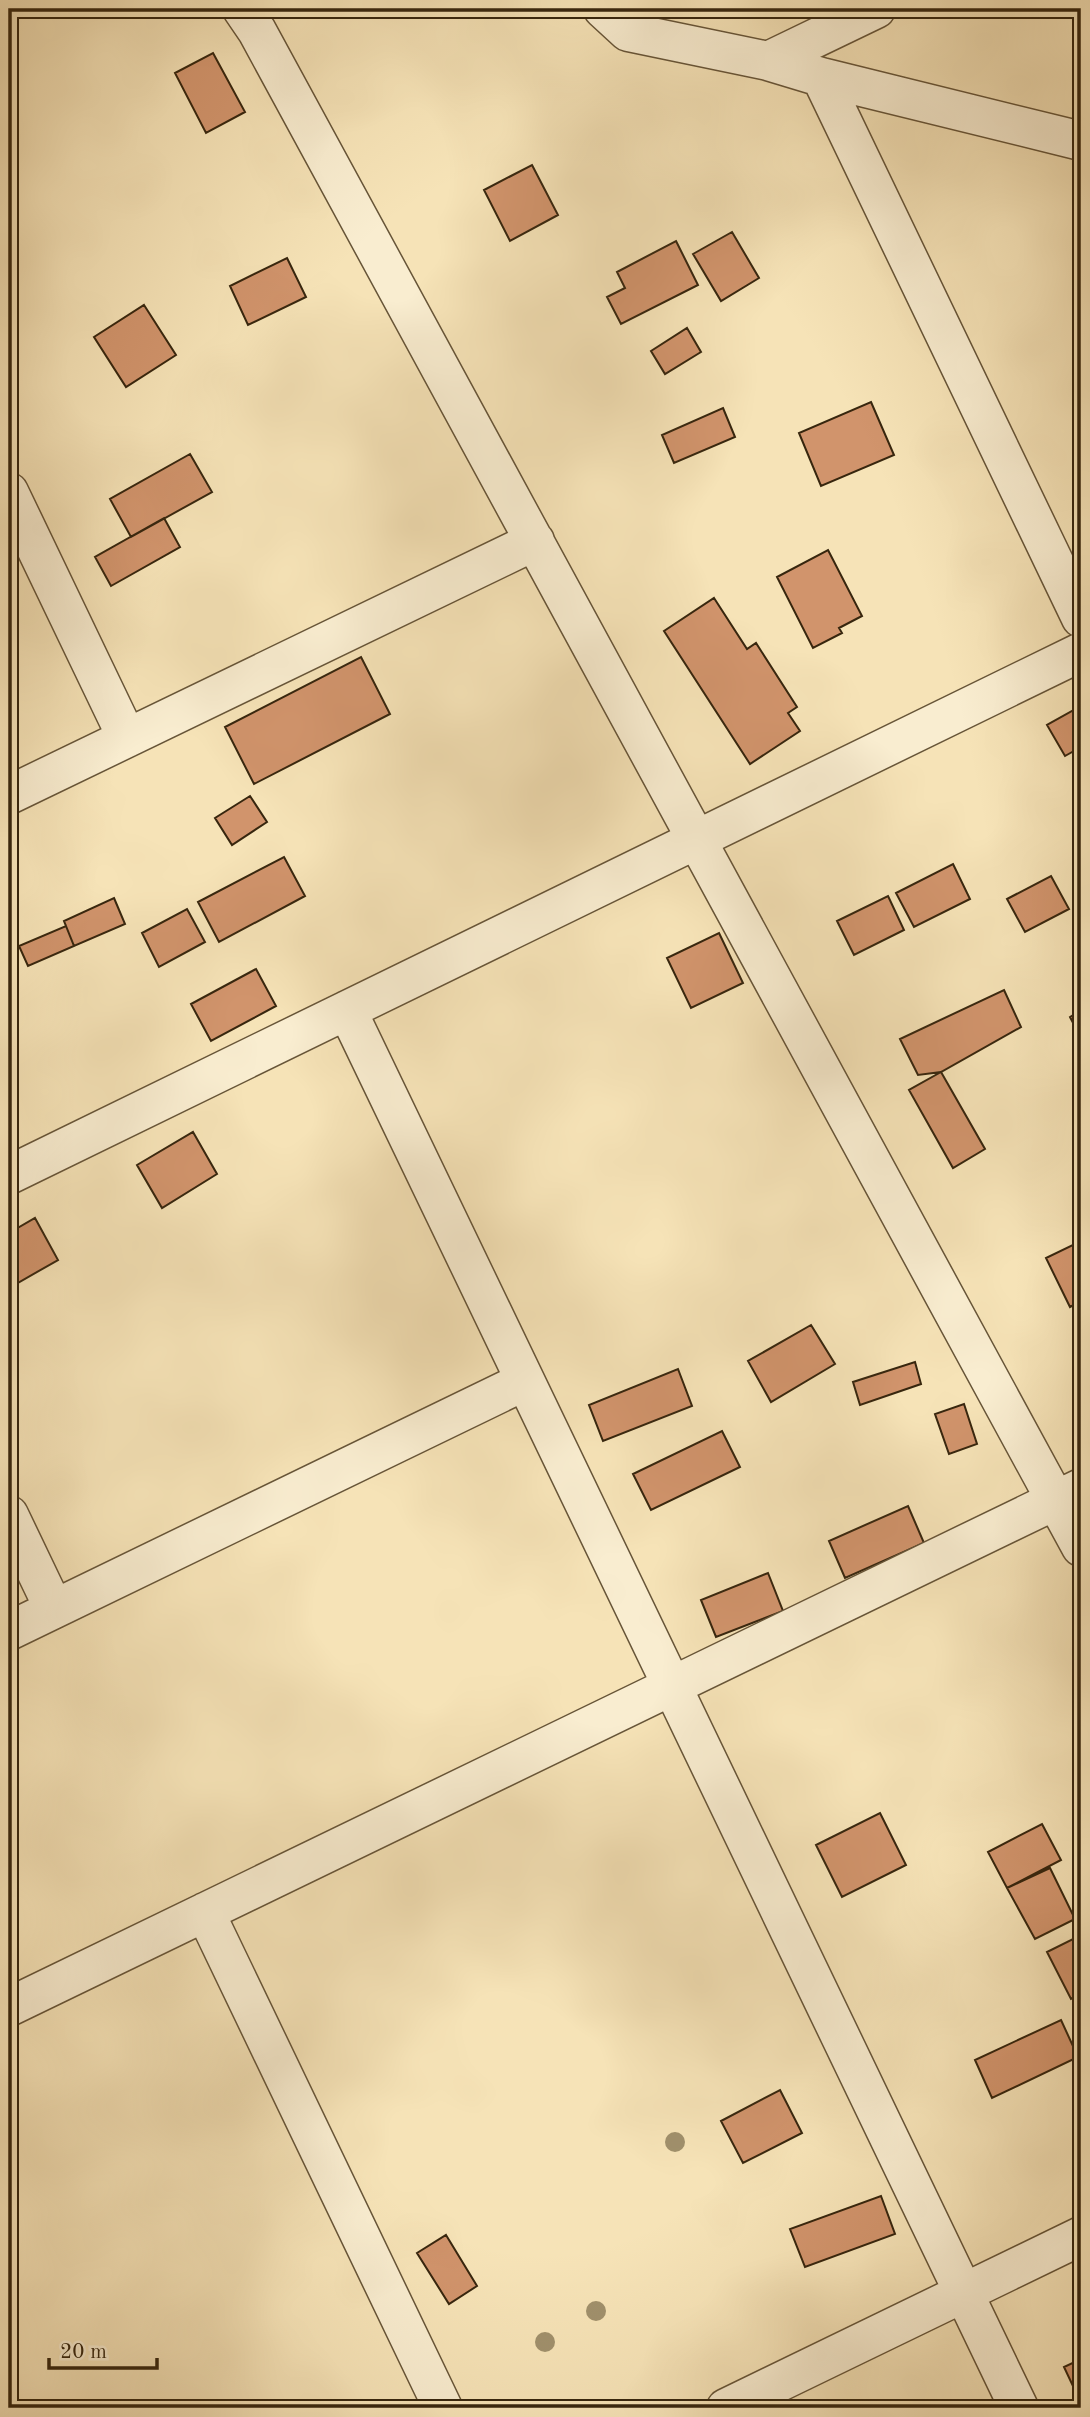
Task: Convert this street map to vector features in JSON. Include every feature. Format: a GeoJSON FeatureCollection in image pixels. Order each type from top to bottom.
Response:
{"type":"FeatureCollection","features":[{"type":"Feature","properties":{"kind":"street"},"geometry":{"type":"LineString","coordinates":[[242,9],[264,43],[697,839],[1069,1494],[1081,1547]]}},
{"type":"Feature","properties":{"kind":"street"},"geometry":{"type":"LineString","coordinates":[[603,9],[628,32],[768,61],[821,77],[1081,141]]}},
{"type":"Feature","properties":{"kind":"street"},"geometry":{"type":"LineString","coordinates":[[768,61],[876,9]]}},
{"type":"Feature","properties":{"kind":"street"},"geometry":{"type":"LineString","coordinates":[[821,77],[1081,618]]}},
{"type":"Feature","properties":{"kind":"street"},"geometry":{"type":"LineString","coordinates":[[9,492],[127,738]]}},
{"type":"Feature","properties":{"kind":"street"},"geometry":{"type":"LineString","coordinates":[[9,796],[535,541]]}},
{"type":"Feature","properties":{"kind":"street"},"geometry":{"type":"LineString","coordinates":[[9,1175],[1081,652]]}},
{"type":"Feature","properties":{"kind":"street"},"geometry":{"type":"LineString","coordinates":[[347,1010],[1019,2408]]}},
{"type":"Feature","properties":{"kind":"street"},"geometry":{"type":"LineString","coordinates":[[9,1631],[525,1381]]}},
{"type":"Feature","properties":{"kind":"street"},"geometry":{"type":"LineString","coordinates":[[9,2007],[1069,1494]]}},
{"type":"Feature","properties":{"kind":"street"},"geometry":{"type":"LineString","coordinates":[[9,1515],[54,1609]]}},
{"type":"Feature","properties":{"kind":"street"},"geometry":{"type":"LineString","coordinates":[[205,1912],[443,2408]]}},
{"type":"Feature","properties":{"kind":"street"},"geometry":{"type":"LineString","coordinates":[[726,2408],[1081,2236]]}},
{"type":"Feature","properties":{"kind":"building"},"geometry":{"type":"Polygon","coordinates":[[[213,53],[245,112],[206,133],[175,73],[213,53]]]}},
{"type":"Feature","properties":{"kind":"building"},"geometry":{"type":"Polygon","coordinates":[[[532,165],[558,215],[510,241],[484,190],[532,165]]]}},
{"type":"Feature","properties":{"kind":"building"},"geometry":{"type":"Polygon","coordinates":[[[732,232],[759,278],[721,301],[693,254],[732,232]]]}},
{"type":"Feature","properties":{"kind":"building"},"geometry":{"type":"Polygon","coordinates":[[[676,241],[698,285],[621,324],[607,297],[625,288],[617,272],[676,241]]]}},
{"type":"Feature","properties":{"kind":"building"},"geometry":{"type":"Polygon","coordinates":[[[287,258],[306,297],[248,325],[230,286],[287,258]]]}},
{"type":"Feature","properties":{"kind":"building"},"geometry":{"type":"Polygon","coordinates":[[[144,305],[176,355],[126,387],[94,337],[144,305]]]}},
{"type":"Feature","properties":{"kind":"building"},"geometry":{"type":"Polygon","coordinates":[[[687,328],[701,352],[665,374],[651,351],[687,328]]]}},
{"type":"Feature","properties":{"kind":"building"},"geometry":{"type":"Polygon","coordinates":[[[871,402],[894,455],[821,486],[799,433],[871,402]]]}},
{"type":"Feature","properties":{"kind":"building"},"geometry":{"type":"Polygon","coordinates":[[[723,408],[735,437],[674,463],[662,435],[723,408]]]}},
{"type":"Feature","properties":{"kind":"building"},"geometry":{"type":"Polygon","coordinates":[[[190,454],[212,492],[131,537],[110,499],[190,454]]]}},
{"type":"Feature","properties":{"kind":"building"},"geometry":{"type":"Polygon","coordinates":[[[164,518],[180,547],[111,586],[95,557],[164,518]]]}},
{"type":"Feature","properties":{"kind":"building"},"geometry":{"type":"Polygon","coordinates":[[[828,550],[862,616],[839,628],[842,633],[813,648],[777,577],[828,550]]]}},
{"type":"Feature","properties":{"kind":"building"},"geometry":{"type":"Polygon","coordinates":[[[714,598],[747,649],[756,643],[797,707],[788,713],[800,731],[750,764],[664,631],[714,598]]]}},
{"type":"Feature","properties":{"kind":"building"},"geometry":{"type":"Polygon","coordinates":[[[361,657],[390,714],[254,784],[225,727],[361,657]]]}},
{"type":"Feature","properties":{"kind":"building"},"geometry":{"type":"Polygon","coordinates":[[[1081,706],[1081,747],[1065,756],[1047,725],[1081,706]]]}},
{"type":"Feature","properties":{"kind":"building"},"geometry":{"type":"Polygon","coordinates":[[[250,796],[267,822],[232,845],[215,818],[250,796]]]}},
{"type":"Feature","properties":{"kind":"building"},"geometry":{"type":"Polygon","coordinates":[[[284,857],[305,896],[219,942],[198,902],[284,857]]]}},
{"type":"Feature","properties":{"kind":"building"},"geometry":{"type":"Polygon","coordinates":[[[953,864],[970,899],[914,927],[896,893],[953,864]]]}},
{"type":"Feature","properties":{"kind":"building"},"geometry":{"type":"Polygon","coordinates":[[[1051,876],[1069,909],[1025,932],[1007,899],[1051,876]]]}},
{"type":"Feature","properties":{"kind":"building"},"geometry":{"type":"Polygon","coordinates":[[[888,896],[904,930],[854,955],[837,921],[888,896]]]}},
{"type":"Feature","properties":{"kind":"building"},"geometry":{"type":"Polygon","coordinates":[[[114,898],[125,924],[74,946],[64,921],[114,898]]]}},
{"type":"Feature","properties":{"kind":"building"},"geometry":{"type":"Polygon","coordinates":[[[187,909],[205,942],[159,967],[142,933],[187,909]]]}},
{"type":"Feature","properties":{"kind":"building"},"geometry":{"type":"Polygon","coordinates":[[[66,926],[74,946],[28,966],[19,946],[66,926]]]}},
{"type":"Feature","properties":{"kind":"building"},"geometry":{"type":"Polygon","coordinates":[[[719,933],[743,983],[691,1008],[667,958],[719,933]]]}},
{"type":"Feature","properties":{"kind":"building"},"geometry":{"type":"Polygon","coordinates":[[[256,969],[276,1006],[211,1041],[191,1004],[256,969]]]}},
{"type":"Feature","properties":{"kind":"building"},"geometry":{"type":"Polygon","coordinates":[[[1004,990],[1021,1027],[941,1072],[918,1075],[900,1039],[1004,990]]]}},
{"type":"Feature","properties":{"kind":"building"},"geometry":{"type":"Polygon","coordinates":[[[1081,1010],[1081,1038],[1070,1017],[1081,1010]]]}},
{"type":"Feature","properties":{"kind":"building"},"geometry":{"type":"Polygon","coordinates":[[[941,1072],[985,1149],[953,1168],[909,1090],[941,1072]]]}},
{"type":"Feature","properties":{"kind":"building"},"geometry":{"type":"Polygon","coordinates":[[[193,1132],[217,1174],[162,1208],[137,1165],[193,1132]]]}},
{"type":"Feature","properties":{"kind":"building"},"geometry":{"type":"Polygon","coordinates":[[[35,1218],[58,1260],[9,1288],[9,1233],[35,1218]]]}},
{"type":"Feature","properties":{"kind":"building"},"geometry":{"type":"Polygon","coordinates":[[[1081,1241],[1081,1301],[1070,1307],[1046,1258],[1081,1241]]]}},
{"type":"Feature","properties":{"kind":"building"},"geometry":{"type":"Polygon","coordinates":[[[811,1325],[835,1364],[771,1402],[748,1361],[811,1325]]]}},
{"type":"Feature","properties":{"kind":"building"},"geometry":{"type":"Polygon","coordinates":[[[915,1362],[921,1384],[860,1405],[853,1382],[915,1362]]]}},
{"type":"Feature","properties":{"kind":"building"},"geometry":{"type":"Polygon","coordinates":[[[678,1369],[692,1406],[603,1441],[589,1405],[678,1369]]]}},
{"type":"Feature","properties":{"kind":"building"},"geometry":{"type":"Polygon","coordinates":[[[964,1404],[977,1444],[949,1454],[935,1414],[964,1404]]]}},
{"type":"Feature","properties":{"kind":"building"},"geometry":{"type":"Polygon","coordinates":[[[722,1431],[740,1467],[651,1510],[633,1474],[722,1431]]]}},
{"type":"Feature","properties":{"kind":"building"},"geometry":{"type":"Polygon","coordinates":[[[908,1506],[924,1543],[845,1578],[829,1541],[908,1506]]]}},
{"type":"Feature","properties":{"kind":"building"},"geometry":{"type":"Polygon","coordinates":[[[768,1573],[783,1611],[716,1637],[701,1600],[768,1573]]]}},
{"type":"Feature","properties":{"kind":"building"},"geometry":{"type":"Polygon","coordinates":[[[880,1813],[906,1865],[842,1897],[816,1845],[880,1813]]]}},
{"type":"Feature","properties":{"kind":"building"},"geometry":{"type":"Polygon","coordinates":[[[1042,1824],[1061,1860],[1007,1888],[988,1852],[1042,1824]]]}},
{"type":"Feature","properties":{"kind":"building"},"geometry":{"type":"Polygon","coordinates":[[[1050,1868],[1075,1919],[1035,1939],[1007,1888],[1050,1868]]]}},
{"type":"Feature","properties":{"kind":"building"},"geometry":{"type":"Polygon","coordinates":[[[1081,1935],[1081,1994],[1071,1999],[1047,1952],[1081,1935]]]}},
{"type":"Feature","properties":{"kind":"building"},"geometry":{"type":"Polygon","coordinates":[[[1061,2020],[1078,2057],[992,2098],[975,2060],[1061,2020]]]}},
{"type":"Feature","properties":{"kind":"building"},"geometry":{"type":"Polygon","coordinates":[[[780,2090],[802,2133],[743,2163],[721,2121],[780,2090]]]}},
{"type":"Feature","properties":{"kind":"building"},"geometry":{"type":"Polygon","coordinates":[[[881,2196],[895,2234],[805,2267],[790,2229],[881,2196]]]}},
{"type":"Feature","properties":{"kind":"building"},"geometry":{"type":"Polygon","coordinates":[[[446,2235],[477,2286],[449,2304],[417,2253],[446,2235]]]}},
{"type":"Feature","properties":{"kind":"building"},"geometry":{"type":"Polygon","coordinates":[[[1081,2359],[1081,2400],[1080,2401],[1064,2367],[1081,2359]]]}}]}
